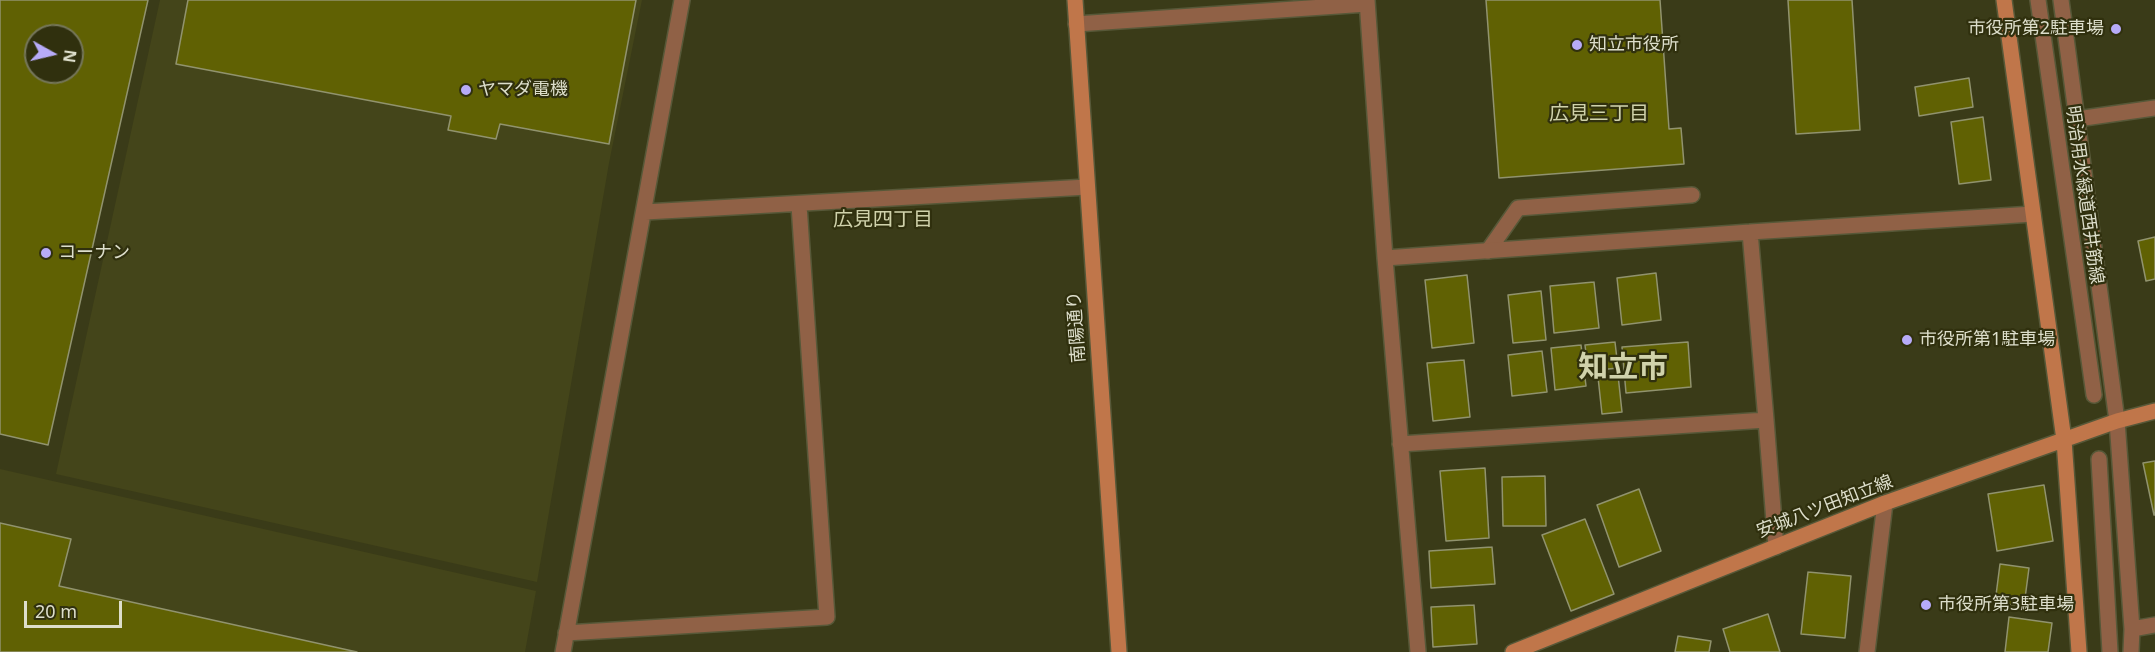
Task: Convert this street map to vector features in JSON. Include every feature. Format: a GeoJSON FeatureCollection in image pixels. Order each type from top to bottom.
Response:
{"type":"FeatureCollection","features":[{"type":"Feature","properties":{"kind":"street"},"geometry":{"type":"LineString","coordinates":[[563,652],[682,0]]}},
{"type":"Feature","properties":{"kind":"street","name":"南陽通り"},"geometry":{"type":"LineString","coordinates":[[1075,0],[1119,652]]}},
{"type":"Feature","properties":{"kind":"street"},"geometry":{"type":"LineString","coordinates":[[2004,0],[2064,440],[2080,634],[2079,652]]}},
{"type":"Feature","properties":{"kind":"street","name":"明治用水緑道西井筋線"},"geometry":{"type":"LineString","coordinates":[[2038,0],[2094,395]]}},
{"type":"Feature","properties":{"kind":"street"},"geometry":{"type":"LineString","coordinates":[[2061,0],[2117,421],[2132,629],[2131,652]]}},
{"type":"Feature","properties":{"kind":"street"},"geometry":{"type":"LineString","coordinates":[[1076,24],[1367,2],[1385,258],[1418,652]]}},
{"type":"Feature","properties":{"kind":"street"},"geometry":{"type":"LineString","coordinates":[[2077,119],[2155,108]]}},
{"type":"Feature","properties":{"kind":"street"},"geometry":{"type":"LineString","coordinates":[[645,212],[1087,187]]}},
{"type":"Feature","properties":{"kind":"street"},"geometry":{"type":"LineString","coordinates":[[1488,251],[1518,208],[1692,195]]}},
{"type":"Feature","properties":{"kind":"street"},"geometry":{"type":"LineString","coordinates":[[566,633],[827,617],[799,205]]}},
{"type":"Feature","properties":{"kind":"street"},"geometry":{"type":"LineString","coordinates":[[1385,258],[2033,214]]}},
{"type":"Feature","properties":{"kind":"street"},"geometry":{"type":"LineString","coordinates":[[1750,232],[1776,547]]}},
{"type":"Feature","properties":{"kind":"street","name":"安城八ツ田知立線"},"geometry":{"type":"LineString","coordinates":[[1514,652],[1885,503],[2117,421],[2155,411]]}},
{"type":"Feature","properties":{"kind":"street"},"geometry":{"type":"LineString","coordinates":[[1400,444],[1766,420]]}},
{"type":"Feature","properties":{"kind":"street"},"geometry":{"type":"LineString","coordinates":[[2099,459],[2110,652]]}},
{"type":"Feature","properties":{"kind":"street"},"geometry":{"type":"LineString","coordinates":[[1867,652],[1885,503]]}},
{"type":"Feature","properties":{"kind":"street"},"geometry":{"type":"LineString","coordinates":[[2132,629],[2155,626]]}},
{"type":"Feature","properties":{"kind":"shaded area"},"geometry":{"type":"Polygon","coordinates":[[[160,0],[642,0],[609,163],[537,582],[56,474],[160,0]]]}},
{"type":"Feature","properties":{"kind":"shaded area"},"geometry":{"type":"Polygon","coordinates":[[[0,469],[536,591],[525,652],[0,652],[0,469]]]}},
{"type":"Feature","properties":{"kind":"building","name":"コーナン"},"geometry":{"type":"Polygon","coordinates":[[[0,0],[148,0],[48,445],[0,434],[0,0]]]}},
{"type":"Feature","properties":{"kind":"building","name":"ヤマダ電機"},"geometry":{"type":"Polygon","coordinates":[[[188,0],[636,0],[609,144],[500,124],[496,139],[448,130],[451,116],[176,64],[188,0]]]}},
{"type":"Feature","properties":{"kind":"building"},"geometry":{"type":"Polygon","coordinates":[[[1486,0],[1660,0],[1669,129],[1681,128],[1684,164],[1499,178],[1486,0]]]}},
{"type":"Feature","properties":{"kind":"building"},"geometry":{"type":"Polygon","coordinates":[[[1788,0],[1852,0],[1860,130],[1796,134],[1788,0]]]}},
{"type":"Feature","properties":{"kind":"building"},"geometry":{"type":"Polygon","coordinates":[[[1969,78],[1973,107],[1919,116],[1915,87],[1969,78]]]}},
{"type":"Feature","properties":{"kind":"building"},"geometry":{"type":"Polygon","coordinates":[[[1983,117],[1991,180],[1959,184],[1951,122],[1983,117]]]}},
{"type":"Feature","properties":{"kind":"building"},"geometry":{"type":"Polygon","coordinates":[[[2155,237],[2155,279],[2146,281],[2138,241],[2155,237]]]}},
{"type":"Feature","properties":{"kind":"building"},"geometry":{"type":"Polygon","coordinates":[[[1656,273],[1661,320],[1622,325],[1617,278],[1656,273]]]}},
{"type":"Feature","properties":{"kind":"building"},"geometry":{"type":"Polygon","coordinates":[[[1467,275],[1474,343],[1432,348],[1425,280],[1467,275]]]}},
{"type":"Feature","properties":{"kind":"building"},"geometry":{"type":"Polygon","coordinates":[[[1594,282],[1599,328],[1554,333],[1550,286],[1594,282]]]}},
{"type":"Feature","properties":{"kind":"building"},"geometry":{"type":"Polygon","coordinates":[[[1541,291],[1546,340],[1513,343],[1508,295],[1541,291]]]}},
{"type":"Feature","properties":{"kind":"building"},"geometry":{"type":"Polygon","coordinates":[[[1615,342],[1618,368],[1588,371],[1585,345],[1615,342]]]}},
{"type":"Feature","properties":{"kind":"building"},"geometry":{"type":"Polygon","coordinates":[[[1688,342],[1691,387],[1626,393],[1622,347],[1688,342]]]}},
{"type":"Feature","properties":{"kind":"building"},"geometry":{"type":"Polygon","coordinates":[[[1581,345],[1586,386],[1555,390],[1551,348],[1581,345]]]}},
{"type":"Feature","properties":{"kind":"building"},"geometry":{"type":"Polygon","coordinates":[[[1542,351],[1547,392],[1512,396],[1508,355],[1542,351]]]}},
{"type":"Feature","properties":{"kind":"building"},"geometry":{"type":"Polygon","coordinates":[[[1464,360],[1470,417],[1433,421],[1427,363],[1464,360]]]}},
{"type":"Feature","properties":{"kind":"building"},"geometry":{"type":"Polygon","coordinates":[[[1618,375],[1622,412],[1602,414],[1598,377],[1618,375]]]}},
{"type":"Feature","properties":{"kind":"building"},"geometry":{"type":"Polygon","coordinates":[[[2155,461],[2155,515],[2154,515],[2143,463],[2155,461]]]}},
{"type":"Feature","properties":{"kind":"building"},"geometry":{"type":"Polygon","coordinates":[[[1485,468],[1489,538],[1446,541],[1440,471],[1485,468]]]}},
{"type":"Feature","properties":{"kind":"building"},"geometry":{"type":"Polygon","coordinates":[[[1545,476],[1546,526],[1503,526],[1502,477],[1545,476]]]}},
{"type":"Feature","properties":{"kind":"building"},"geometry":{"type":"Polygon","coordinates":[[[2044,485],[2053,541],[1997,551],[1988,494],[2044,485]]]}},
{"type":"Feature","properties":{"kind":"building"},"geometry":{"type":"Polygon","coordinates":[[[1639,489],[1661,551],[1619,567],[1597,505],[1639,489]]]}},
{"type":"Feature","properties":{"kind":"building"},"geometry":{"type":"Polygon","coordinates":[[[1585,519],[1614,594],[1571,611],[1542,535],[1585,519]]]}},
{"type":"Feature","properties":{"kind":"building"},"geometry":{"type":"Polygon","coordinates":[[[0,523],[71,539],[59,586],[357,652],[0,652],[0,523]]]}},
{"type":"Feature","properties":{"kind":"building"},"geometry":{"type":"Polygon","coordinates":[[[1492,547],[1495,584],[1431,588],[1429,551],[1492,547]]]}},
{"type":"Feature","properties":{"kind":"building"},"geometry":{"type":"Polygon","coordinates":[[[2000,564],[2029,568],[2024,606],[1995,603],[2000,564]]]}},
{"type":"Feature","properties":{"kind":"building"},"geometry":{"type":"Polygon","coordinates":[[[1808,572],[1851,576],[1845,638],[1801,634],[1808,572]]]}},
{"type":"Feature","properties":{"kind":"building"},"geometry":{"type":"Polygon","coordinates":[[[1474,605],[1477,644],[1433,647],[1431,607],[1474,605]]]}},
{"type":"Feature","properties":{"kind":"building"},"geometry":{"type":"Polygon","coordinates":[[[1768,614],[1780,652],[1730,652],[1723,629],[1768,614]]]}},
{"type":"Feature","properties":{"kind":"building"},"geometry":{"type":"Polygon","coordinates":[[[2009,617],[2052,623],[2048,652],[2005,652],[2009,617]]]}},
{"type":"Feature","properties":{"kind":"building"},"geometry":{"type":"Polygon","coordinates":[[[1678,636],[1711,641],[1709,652],[1675,652],[1678,636]]]}},
{"type":"Feature","properties":{"kind":"place","name":"市役所第2駐車場"},"geometry":{"type":"Point","coordinates":[2116,29]}},
{"type":"Feature","properties":{"kind":"place","name":"知立市役所"},"geometry":{"type":"Point","coordinates":[1577,45]}},
{"type":"Feature","properties":{"kind":"place","name":"ヤマダ電機"},"geometry":{"type":"Point","coordinates":[466,90]}},
{"type":"Feature","properties":{"kind":"place","name":"コーナン"},"geometry":{"type":"Point","coordinates":[46,253]}},
{"type":"Feature","properties":{"kind":"place","name":"市役所第1駐車場"},"geometry":{"type":"Point","coordinates":[1907,340]}},
{"type":"Feature","properties":{"kind":"place","name":"市役所第3駐車場"},"geometry":{"type":"Point","coordinates":[1926,605]}},
{"type":"Feature","properties":{"kind":"district","name":"広見三丁目"},"geometry":{"type":"Point","coordinates":[1599,114]}},
{"type":"Feature","properties":{"kind":"district","name":"広見四丁目"},"geometry":{"type":"Point","coordinates":[883,220]}},
{"type":"Feature","properties":{"kind":"district","name":"知立市"},"geometry":{"type":"Point","coordinates":[1623,368]}}]}
